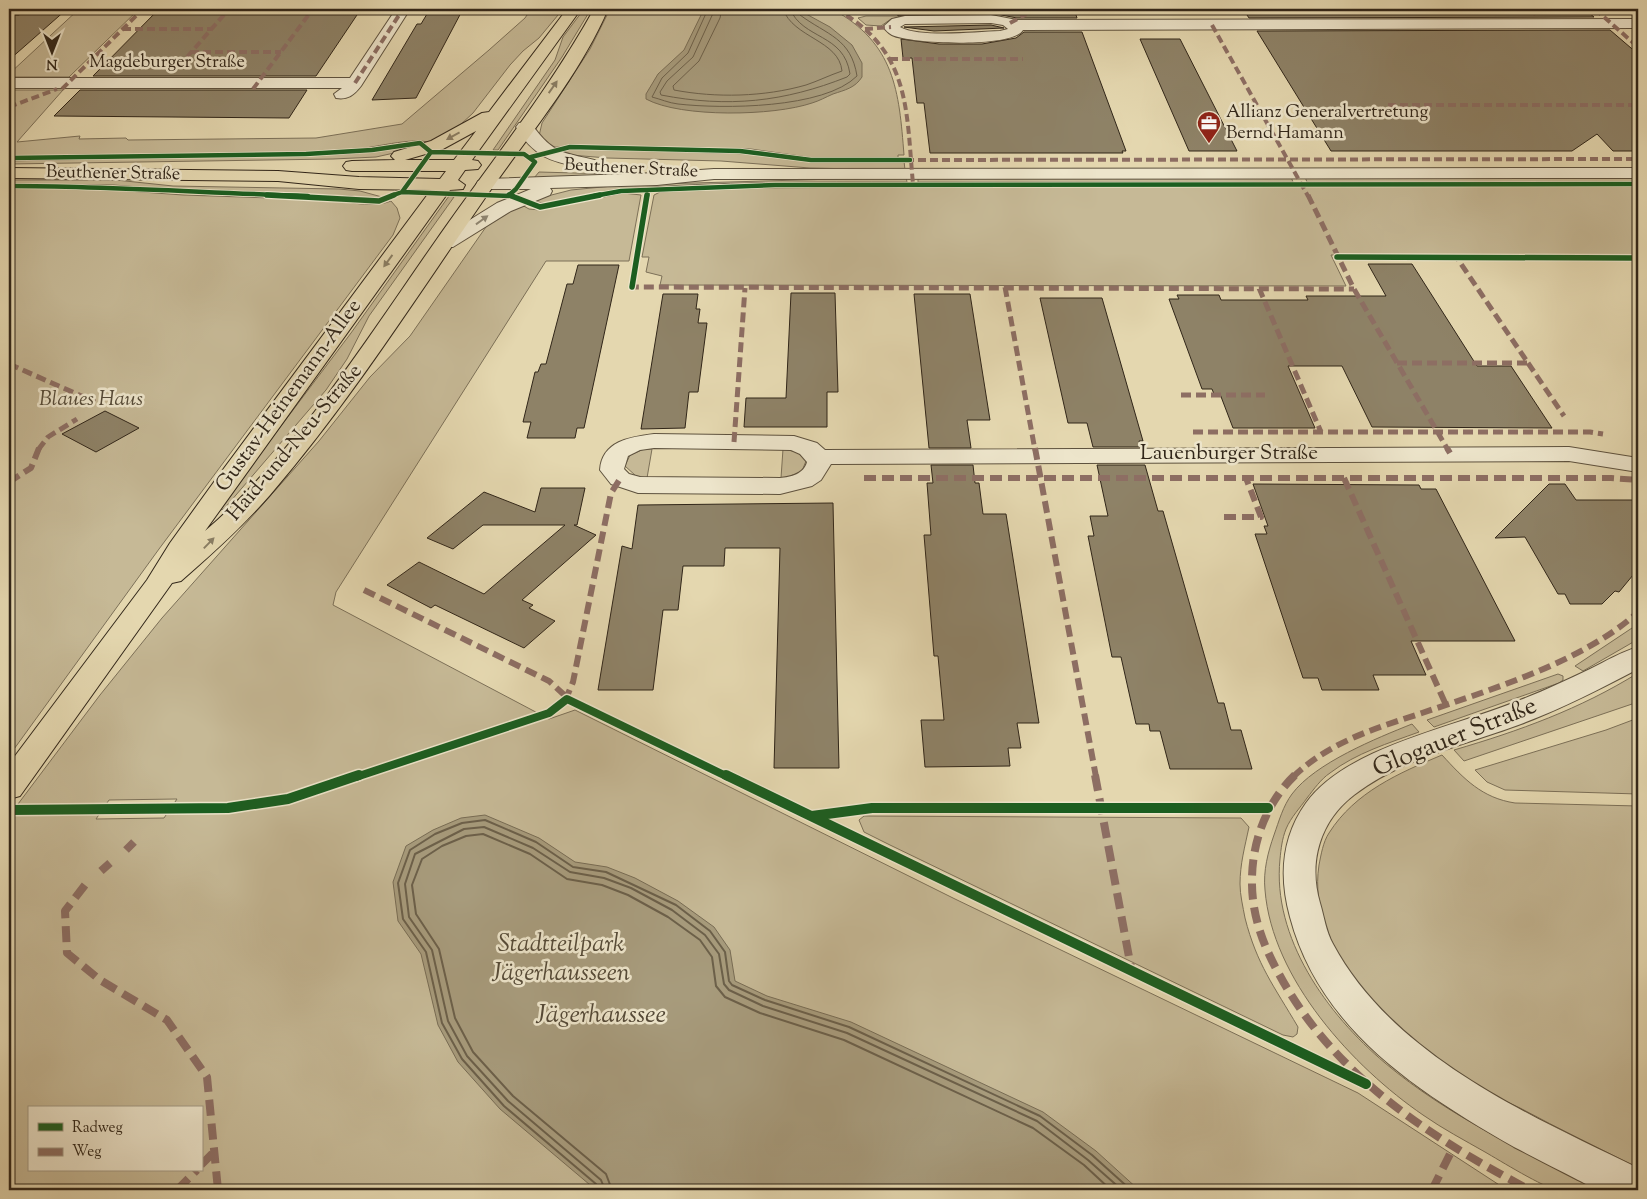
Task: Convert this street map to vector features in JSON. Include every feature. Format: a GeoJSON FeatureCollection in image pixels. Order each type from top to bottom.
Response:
{"type":"FeatureCollection","features":[{"type":"Feature","properties":{"kind":"main road","name":"Gustav-Heinemann-Allee"},"geometry":{"type":"LineString","coordinates":[[9,787],[158,585],[179,548],[222,487],[574,9]]}},
{"type":"Feature","properties":{"kind":"main road","name":"Gustav-Heinemann-Allee"},"geometry":{"type":"LineString","coordinates":[[382,336],[498,165],[563,74],[600,9]]}},
{"type":"Feature","properties":{"kind":"main road"},"geometry":{"type":"LineString","coordinates":[[370,165],[436,145],[496,113]]}},
{"type":"Feature","properties":{"kind":"main road","name":"Beuthener Straße"},"geometry":{"type":"LineString","coordinates":[[278,176],[370,165],[498,165]]}},
{"type":"Feature","properties":{"kind":"main road","name":"Beuthener Straße"},"geometry":{"type":"LineString","coordinates":[[9,173],[278,176],[359,183],[485,185]]}},
{"type":"Feature","properties":{"kind":"main road"},"geometry":{"type":"LineString","coordinates":[[359,183],[393,196],[403,204],[417,222]]}},
{"type":"Feature","properties":{"kind":"main road","name":"Haid-und-Neu-Straße"},"geometry":{"type":"LineString","coordinates":[[158,585],[204,548],[267,482],[318,420],[382,336]]}},
{"type":"Feature","properties":{"kind":"street","name":"Magdeburger Straße"},"geometry":{"type":"LineString","coordinates":[[9,83],[296,83],[309,89],[309,94],[329,97],[347,92],[355,83],[403,9]]}},
{"type":"Feature","properties":{"kind":"street"},"geometry":{"type":"LineString","coordinates":[[1015,25],[1015,32],[1000,36],[914,36],[897,33],[891,29],[894,23],[905,20],[947,14],[996,20],[1015,25],[1638,24]]}},
{"type":"Feature","properties":{"kind":"street"},"geometry":{"type":"LineString","coordinates":[[525,127],[534,143],[544,152],[598,174]]}},
{"type":"Feature","properties":{"kind":"street","name":"Beuthener Straße"},"geometry":{"type":"LineString","coordinates":[[498,165],[598,174],[1638,173]]}},
{"type":"Feature","properties":{"kind":"street"},"geometry":{"type":"LineString","coordinates":[[446,243],[499,208],[519,198],[563,187],[598,174]]}},
{"type":"Feature","properties":{"kind":"street","name":"Beuthener Straße"},"geometry":{"type":"LineString","coordinates":[[485,185],[598,174]]}},
{"type":"Feature","properties":{"kind":"street"},"geometry":{"type":"LineString","coordinates":[[654,442],[787,442],[813,450],[818,457],[820,468],[813,477],[800,484],[780,486],[638,485],[620,479],[612,470],[611,463],[614,456],[622,449],[631,445],[654,442]]}},
{"type":"Feature","properties":{"kind":"street","name":"Lauenburger Straße"},"geometry":{"type":"LineString","coordinates":[[818,457],[1569,454],[1638,465]]}},
{"type":"Feature","properties":{"kind":"street","name":"Glogauer Straße"},"geometry":{"type":"LineString","coordinates":[[1638,657],[1567,692],[1503,719],[1394,758],[1364,773],[1324,803],[1314,818],[1300,851],[1298,879],[1309,932],[1321,958],[1365,1019],[1388,1041],[1439,1082],[1565,1152],[1638,1189]]}},
{"type":"Feature","properties":{"kind":"green space"},"geometry":{"type":"Polygon","coordinates":[[[79,9],[139,9],[69,77],[9,77],[9,74],[79,9]]]}},
{"type":"Feature","properties":{"kind":"green space"},"geometry":{"type":"Polygon","coordinates":[[[531,9],[563,9],[539,38],[510,65],[473,113],[459,126],[431,143],[414,141],[349,150],[307,152],[9,156],[9,90],[63,90],[17,142],[80,136],[79,139],[126,138],[128,140],[316,138],[402,124],[525,18],[531,9]]]}},
{"type":"Feature","properties":{"kind":"green space"},"geometry":{"type":"Polygon","coordinates":[[[584,9],[591,9],[562,57],[498,150],[493,150],[555,60],[563,37],[584,9]]]}},
{"type":"Feature","properties":{"kind":"green space"},"geometry":{"type":"Polygon","coordinates":[[[610,9],[832,9],[853,22],[869,37],[881,53],[890,71],[900,110],[904,155],[898,155],[898,158],[814,158],[751,149],[548,147],[539,136],[542,123],[590,49],[610,9]]]}},
{"type":"Feature","properties":{"kind":"green space"},"geometry":{"type":"Polygon","coordinates":[[[866,16],[908,16],[891,19],[881,26],[866,25],[858,18],[866,16]]]}},
{"type":"Feature","properties":{"kind":"green space"},"geometry":{"type":"Polygon","coordinates":[[[415,145],[421,147],[376,157],[9,164],[9,161],[345,154],[415,145]]]}},
{"type":"Feature","properties":{"kind":"green space"},"geometry":{"type":"Polygon","coordinates":[[[575,149],[754,154],[817,162],[904,161],[905,170],[810,168],[721,161],[607,158],[571,155],[556,151],[575,149]]]}},
{"type":"Feature","properties":{"kind":"green space"},"geometry":{"type":"Polygon","coordinates":[[[539,172],[611,174],[613,175],[534,178],[539,172]]]}},
{"type":"Feature","properties":{"kind":"green space"},"geometry":{"type":"Polygon","coordinates":[[[906,177],[907,182],[766,182],[660,186],[614,190],[564,202],[541,203],[532,200],[571,190],[623,185],[906,177]]]}},
{"type":"Feature","properties":{"kind":"green space"},"geometry":{"type":"Polygon","coordinates":[[[918,177],[1291,177],[1293,182],[918,182],[918,177]]]}},
{"type":"Feature","properties":{"kind":"green space"},"geometry":{"type":"Polygon","coordinates":[[[1305,177],[1638,178],[1638,182],[1307,182],[1305,177]]]}},
{"type":"Feature","properties":{"kind":"green space"},"geometry":{"type":"Polygon","coordinates":[[[9,180],[116,180],[173,186],[339,189],[360,191],[382,197],[372,199],[351,196],[188,191],[114,185],[9,184],[9,180]]]}},
{"type":"Feature","properties":{"kind":"green space"},"geometry":{"type":"Polygon","coordinates":[[[1638,186],[1638,256],[1331,255],[1346,286],[660,285],[662,276],[646,272],[649,257],[642,257],[654,195],[660,192],[736,188],[1638,186]]]}},
{"type":"Feature","properties":{"kind":"green space","name":"Blaues Haus"},"geometry":{"type":"Polygon","coordinates":[[[9,188],[100,189],[183,195],[329,200],[368,204],[391,201],[397,208],[400,218],[393,235],[159,549],[9,756],[9,188]]]}},
{"type":"Feature","properties":{"kind":"green space","name":"Stadtteilpark Jägerhausseen"},"geometry":{"type":"Polygon","coordinates":[[[623,193],[641,195],[629,261],[546,261],[336,592],[333,605],[549,719],[575,710],[955,899],[1358,1093],[1507,1190],[9,1190],[9,816],[100,695],[162,618],[319,441],[370,377],[410,336],[488,224],[520,204],[529,209],[540,210],[623,193]],[[177,799],[109,800],[96,819],[164,818],[177,799]]]}},
{"type":"Feature","properties":{"kind":"green space"},"geometry":{"type":"Polygon","coordinates":[[[449,196],[454,197],[369,316],[347,359],[326,390],[224,509],[217,511],[351,333],[449,196]]]}},
{"type":"Feature","properties":{"kind":"green space"},"geometry":{"type":"Polygon","coordinates":[[[644,449],[652,449],[647,478],[636,476],[625,466],[630,455],[644,449]]]}},
{"type":"Feature","properties":{"kind":"green space"},"geometry":{"type":"Polygon","coordinates":[[[783,449],[797,452],[806,461],[802,471],[781,478],[783,449]]]}},
{"type":"Feature","properties":{"kind":"green space"},"geometry":{"type":"Polygon","coordinates":[[[1638,624],[1638,638],[1635,641],[1583,671],[1575,666],[1638,624]]]}},
{"type":"Feature","properties":{"kind":"green space"},"geometry":{"type":"Polygon","coordinates":[[[1638,673],[1638,702],[1464,761],[1454,750],[1549,718],[1594,698],[1638,673]]]}},
{"type":"Feature","properties":{"kind":"green space"},"geometry":{"type":"Polygon","coordinates":[[[1558,674],[1563,676],[1563,680],[1559,683],[1434,727],[1427,720],[1558,674]]]}},
{"type":"Feature","properties":{"kind":"green space"},"geometry":{"type":"Polygon","coordinates":[[[1638,718],[1638,794],[1505,790],[1487,782],[1475,770],[1606,730],[1638,718]]]}},
{"type":"Feature","properties":{"kind":"green space"},"geometry":{"type":"Polygon","coordinates":[[[1412,724],[1419,732],[1362,754],[1327,775],[1312,791],[1288,825],[1280,859],[1280,888],[1285,917],[1294,945],[1324,998],[1343,1022],[1385,1063],[1409,1082],[1461,1117],[1600,1190],[1568,1191],[1551,1188],[1446,1130],[1423,1115],[1396,1095],[1344,1046],[1320,1018],[1300,988],[1283,956],[1271,923],[1265,890],[1265,876],[1270,848],[1286,804],[1302,783],[1331,762],[1365,744],[1412,724]]]}},
{"type":"Feature","properties":{"kind":"green space"},"geometry":{"type":"Polygon","coordinates":[[[1442,755],[1474,786],[1493,797],[1503,800],[1515,803],[1638,806],[1638,1168],[1481,1089],[1443,1064],[1388,1018],[1364,991],[1343,961],[1327,930],[1319,898],[1319,865],[1329,833],[1352,806],[1379,785],[1442,755]]]}},
{"type":"Feature","properties":{"kind":"green space"},"geometry":{"type":"Polygon","coordinates":[[[864,816],[1241,818],[1249,827],[1240,877],[1240,892],[1245,918],[1261,962],[1298,1027],[1297,1034],[1293,1037],[1283,1035],[864,832],[859,820],[864,816]]]}},
{"type":"Feature","properties":{"kind":"water"},"geometry":{"type":"Polygon","coordinates":[[[704,9],[797,9],[830,27],[852,45],[862,63],[862,77],[849,88],[817,101],[775,111],[704,112],[662,105],[646,99],[646,94],[658,74],[684,50],[704,9]]]}},
{"type":"Feature","properties":{"kind":"water","name":"Jägerhaussee"},"geometry":{"type":"Polygon","coordinates":[[[485,815],[539,838],[575,862],[607,867],[635,878],[678,901],[714,927],[730,950],[735,981],[767,996],[851,1022],[1043,1112],[1096,1151],[1139,1190],[596,1190],[500,1109],[458,1062],[438,1025],[421,954],[398,921],[393,882],[406,846],[433,830],[461,818],[485,815]]]}},
{"type":"Feature","properties":{"kind":"building"},"geometry":{"type":"Polygon","coordinates":[[[27,9],[67,9],[9,60],[9,15],[19,15],[27,9]]]}},
{"type":"Feature","properties":{"kind":"building"},"geometry":{"type":"Polygon","coordinates":[[[159,9],[361,9],[316,76],[93,76],[159,9]]]}},
{"type":"Feature","properties":{"kind":"building"},"geometry":{"type":"Polygon","coordinates":[[[430,9],[463,9],[416,98],[372,100],[417,24],[421,24],[430,9]]]}},
{"type":"Feature","properties":{"kind":"building"},"geometry":{"type":"Polygon","coordinates":[[[897,9],[1074,9],[1077,18],[1017,18],[991,13],[898,16],[897,9]]]}},
{"type":"Feature","properties":{"kind":"building"},"geometry":{"type":"Polygon","coordinates":[[[1243,9],[1584,9],[1594,17],[1249,18],[1243,9]]]}},
{"type":"Feature","properties":{"kind":"building"},"geometry":{"type":"Polygon","coordinates":[[[991,25],[1004,28],[934,31],[904,27],[991,25]]]}},
{"type":"Feature","properties":{"kind":"building"},"geometry":{"type":"Polygon","coordinates":[[[1610,30],[1638,54],[1638,151],[1613,151],[1597,134],[1572,151],[1331,151],[1257,31],[1610,30]]]}},
{"type":"Feature","properties":{"kind":"building"},"geometry":{"type":"Polygon","coordinates":[[[1024,32],[1082,32],[1126,151],[1122,151],[1123,153],[930,153],[924,103],[917,103],[912,58],[903,58],[901,39],[939,44],[982,44],[1016,38],[1024,32]]]}},
{"type":"Feature","properties":{"kind":"building"},"geometry":{"type":"Polygon","coordinates":[[[1140,39],[1180,39],[1237,151],[1189,151],[1140,39]]]}},
{"type":"Feature","properties":{"kind":"building"},"geometry":{"type":"Polygon","coordinates":[[[80,90],[307,90],[289,118],[54,116],[80,90]]]}},
{"type":"Feature","properties":{"kind":"building"},"geometry":{"type":"Polygon","coordinates":[[[1368,264],[1412,264],[1477,366],[1511,366],[1552,428],[1372,427],[1342,366],[1288,366],[1315,428],[1233,428],[1220,394],[1214,394],[1212,389],[1202,389],[1169,299],[1179,299],[1177,295],[1219,295],[1221,300],[1308,300],[1306,296],[1386,296],[1368,264]]]}},
{"type":"Feature","properties":{"kind":"building"},"geometry":{"type":"Polygon","coordinates":[[[578,265],[619,265],[584,428],[577,428],[575,438],[527,438],[531,422],[523,422],[535,372],[538,372],[541,364],[546,364],[567,284],[573,284],[578,265]]]}},
{"type":"Feature","properties":{"kind":"building"},"geometry":{"type":"Polygon","coordinates":[[[791,293],[835,293],[838,392],[827,392],[827,427],[744,427],[746,398],[786,398],[791,293]]]}},
{"type":"Feature","properties":{"kind":"building"},"geometry":{"type":"Polygon","coordinates":[[[663,294],[698,294],[696,309],[700,309],[698,323],[707,323],[698,392],[689,392],[685,428],[641,429],[663,294]]]}},
{"type":"Feature","properties":{"kind":"building"},"geometry":{"type":"Polygon","coordinates":[[[914,294],[970,294],[990,420],[967,420],[971,448],[929,448],[914,294]]]}},
{"type":"Feature","properties":{"kind":"building"},"geometry":{"type":"Polygon","coordinates":[[[1040,298],[1102,298],[1143,441],[1139,441],[1141,447],[1093,447],[1087,423],[1068,423],[1040,298]]]}},
{"type":"Feature","properties":{"kind":"building"},"geometry":{"type":"Polygon","coordinates":[[[105,411],[139,428],[96,452],[62,434],[105,411]]]}},
{"type":"Feature","properties":{"kind":"building"},"geometry":{"type":"Polygon","coordinates":[[[931,465],[973,465],[975,483],[979,483],[983,514],[1006,514],[1039,723],[1017,723],[1021,748],[1008,748],[1010,766],[925,767],[921,720],[944,720],[938,656],[934,656],[924,535],[931,535],[927,483],[933,483],[931,465]]]}},
{"type":"Feature","properties":{"kind":"building"},"geometry":{"type":"Polygon","coordinates":[[[1097,465],[1145,465],[1158,511],[1163,511],[1218,703],[1224,703],[1231,730],[1241,730],[1252,769],[1170,769],[1160,731],[1150,731],[1149,724],[1136,724],[1121,657],[1112,657],[1088,536],[1094,536],[1090,516],[1108,516],[1097,465]]]}},
{"type":"Feature","properties":{"kind":"building"},"geometry":{"type":"Polygon","coordinates":[[[1253,484],[1419,485],[1421,489],[1436,489],[1515,641],[1411,641],[1426,675],[1373,675],[1379,690],[1322,690],[1318,678],[1303,678],[1255,534],[1267,534],[1264,526],[1268,526],[1253,484]]]}},
{"type":"Feature","properties":{"kind":"building"},"geometry":{"type":"Polygon","coordinates":[[[1549,484],[1565,484],[1576,500],[1638,500],[1638,569],[1619,592],[1615,591],[1602,604],[1570,604],[1565,594],[1558,594],[1525,537],[1495,538],[1549,484]]]}},
{"type":"Feature","properties":{"kind":"building"},"geometry":{"type":"Polygon","coordinates":[[[541,488],[585,488],[577,525],[574,525],[596,535],[522,600],[533,605],[529,608],[555,621],[524,648],[435,605],[431,608],[387,585],[419,562],[484,594],[565,525],[483,525],[453,549],[427,538],[484,492],[535,512],[541,488]]]}},
{"type":"Feature","properties":{"kind":"building"},"geometry":{"type":"Polygon","coordinates":[[[833,503],[839,768],[774,768],[780,548],[725,548],[724,566],[683,566],[678,610],[663,610],[653,690],[598,690],[622,546],[632,549],[638,505],[833,503]]]}},
{"type":"Feature","properties":{"kind":"marked path"},"geometry":{"type":"LineString","coordinates":[[62,89],[143,9]]}},
{"type":"Feature","properties":{"kind":"marked path"},"geometry":{"type":"LineString","coordinates":[[187,57],[229,9]]}},
{"type":"Feature","properties":{"kind":"marked path"},"geometry":{"type":"LineString","coordinates":[[253,89],[313,9]]}},
{"type":"Feature","properties":{"kind":"marked path"},"geometry":{"type":"LineString","coordinates":[[355,83],[403,9]]}},
{"type":"Feature","properties":{"kind":"marked path"},"geometry":{"type":"LineString","coordinates":[[836,9],[850,17],[873,36],[897,74],[908,114],[913,184]]}},
{"type":"Feature","properties":{"kind":"marked path"},"geometry":{"type":"LineString","coordinates":[[1010,23],[1025,15],[1023,9]]}},
{"type":"Feature","properties":{"kind":"marked path"},"geometry":{"type":"LineString","coordinates":[[1530,9],[1537,16]]}},
{"type":"Feature","properties":{"kind":"marked path"},"geometry":{"type":"LineString","coordinates":[[1595,9],[1638,47]]}},
{"type":"Feature","properties":{"kind":"marked path"},"geometry":{"type":"LineString","coordinates":[[1212,25],[1302,184],[1354,289],[1450,453]]}},
{"type":"Feature","properties":{"kind":"marked path"},"geometry":{"type":"LineString","coordinates":[[865,29],[891,27]]}},
{"type":"Feature","properties":{"kind":"marked path"},"geometry":{"type":"LineString","coordinates":[[123,29],[211,29]]}},
{"type":"Feature","properties":{"kind":"marked path"},"geometry":{"type":"LineString","coordinates":[[191,52],[281,52]]}},
{"type":"Feature","properties":{"kind":"marked path"},"geometry":{"type":"LineString","coordinates":[[890,59],[1023,59]]}},
{"type":"Feature","properties":{"kind":"marked path"},"geometry":{"type":"LineString","coordinates":[[9,107],[57,89]]}},
{"type":"Feature","properties":{"kind":"marked path"},"geometry":{"type":"LineString","coordinates":[[1388,105],[1638,105]]}},
{"type":"Feature","properties":{"kind":"marked path"},"geometry":{"type":"LineString","coordinates":[[906,160],[1638,159]]}},
{"type":"Feature","properties":{"kind":"marked path"},"geometry":{"type":"LineString","coordinates":[[1397,363],[1528,363],[1457,258]]}},
{"type":"Feature","properties":{"kind":"marked path"},"geometry":{"type":"LineString","coordinates":[[633,284],[632,287],[1354,289]]}},
{"type":"Feature","properties":{"kind":"marked path"},"geometry":{"type":"LineString","coordinates":[[1005,287],[1132,973]]}},
{"type":"Feature","properties":{"kind":"marked path"},"geometry":{"type":"LineString","coordinates":[[734,442],[745,288]]}},
{"type":"Feature","properties":{"kind":"marked path"},"geometry":{"type":"LineString","coordinates":[[1259,288],[1321,432]]}},
{"type":"Feature","properties":{"kind":"marked path"},"geometry":{"type":"LineString","coordinates":[[1528,363],[1564,416]]}},
{"type":"Feature","properties":{"kind":"marked path"},"geometry":{"type":"LineString","coordinates":[[9,364],[95,402]]}},
{"type":"Feature","properties":{"kind":"marked path"},"geometry":{"type":"LineString","coordinates":[[1181,395],[1265,395]]}},
{"type":"Feature","properties":{"kind":"marked path"},"geometry":{"type":"LineString","coordinates":[[9,482],[31,468],[40,445],[48,437],[77,419]]}},
{"type":"Feature","properties":{"kind":"marked path"},"geometry":{"type":"LineString","coordinates":[[1193,432],[1590,432],[1603,434]]}},
{"type":"Feature","properties":{"kind":"marked path"},"geometry":{"type":"LineString","coordinates":[[864,478],[1611,478],[1638,480]]}},
{"type":"Feature","properties":{"kind":"marked path"},"geometry":{"type":"LineString","coordinates":[[1224,517],[1261,517],[1246,478]]}},
{"type":"Feature","properties":{"kind":"marked path"},"geometry":{"type":"LineString","coordinates":[[1344,478],[1446,705]]}},
{"type":"Feature","properties":{"kind":"marked path"},"geometry":{"type":"LineString","coordinates":[[565,701],[573,682],[611,493],[620,479]]}},
{"type":"Feature","properties":{"kind":"marked path"},"geometry":{"type":"LineString","coordinates":[[364,590],[549,681],[571,701]]}},
{"type":"Feature","properties":{"kind":"marked path"},"geometry":{"type":"LineString","coordinates":[[1530,1190],[1451,1146],[1413,1120],[1377,1093],[1344,1062],[1314,1029],[1289,992],[1267,952],[1259,930],[1252,895],[1253,860],[1260,830],[1273,803],[1291,779],[1314,759],[1336,746],[1372,730],[1487,691],[1539,671],[1589,646],[1638,612]]}},
{"type":"Feature","properties":{"kind":"marked path"},"geometry":{"type":"LineString","coordinates":[[126,850],[134,842]]}},
{"type":"Feature","properties":{"kind":"marked path"},"geometry":{"type":"LineString","coordinates":[[101,871],[110,863]]}},
{"type":"Feature","properties":{"kind":"marked path"},"geometry":{"type":"LineString","coordinates":[[85,885],[65,911],[67,953],[100,980],[167,1020],[207,1077],[218,1190]]}},
{"type":"Feature","properties":{"kind":"marked path"},"geometry":{"type":"LineString","coordinates":[[1432,1190],[1453,1148]]}},
{"type":"Feature","properties":{"kind":"marked path"},"geometry":{"type":"LineString","coordinates":[[202,1164],[213,1153]]}},
{"type":"Feature","properties":{"kind":"marked path"},"geometry":{"type":"LineString","coordinates":[[177,1190],[195,1172]]}},
{"type":"Feature","properties":{"kind":"cycle path"},"geometry":{"type":"LineString","coordinates":[[9,158],[306,154],[372,150],[420,143],[431,152],[524,154],[535,162],[516,189],[509,195]]}},
{"type":"Feature","properties":{"kind":"cycle path"},"geometry":{"type":"LineString","coordinates":[[531,157],[556,149],[570,147],[740,151],[811,160],[910,160]]}},
{"type":"Feature","properties":{"kind":"cycle path"},"geometry":{"type":"LineString","coordinates":[[9,186],[94,186],[163,192],[327,197],[379,201],[402,192],[431,152]]}},
{"type":"Feature","properties":{"kind":"cycle path"},"geometry":{"type":"LineString","coordinates":[[402,192],[509,195],[540,207],[621,191],[775,185],[1638,184]]}},
{"type":"Feature","properties":{"kind":"cycle path"},"geometry":{"type":"LineString","coordinates":[[632,287],[648,190]]}},
{"type":"Feature","properties":{"kind":"cycle path"},"geometry":{"type":"LineString","coordinates":[[1337,257],[1638,258]]}},
{"type":"Feature","properties":{"kind":"cycle path"},"geometry":{"type":"LineString","coordinates":[[9,810],[228,808],[288,799],[549,713],[567,699],[1366,1084]]}},
{"type":"Feature","properties":{"kind":"cycle path"},"geometry":{"type":"LineString","coordinates":[[812,816],[872,808],[1268,808]]}},
{"type":"Feature","properties":{"kind":"place","name":"Allianz Generalvertretung Bernd Hamann"},"geometry":{"type":"Point","coordinates":[1209,144]}}]}
